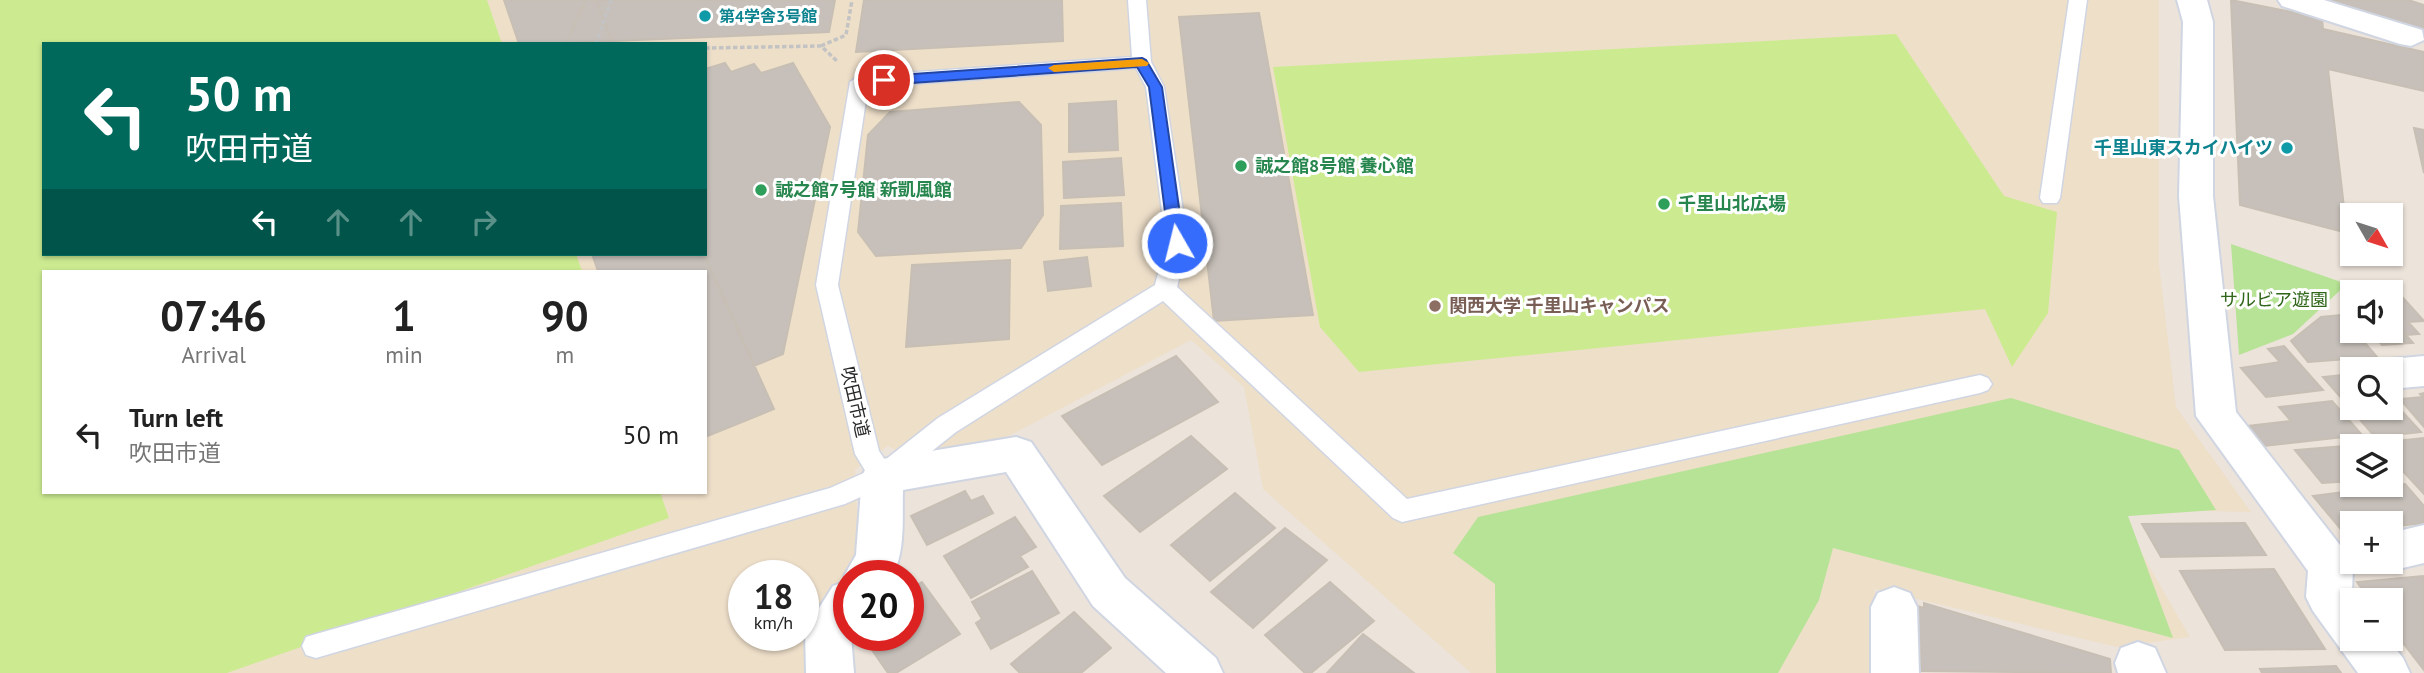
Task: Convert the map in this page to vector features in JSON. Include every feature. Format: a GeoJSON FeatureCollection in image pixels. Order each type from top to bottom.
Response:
{"type":"FeatureCollection","features":[{"type":"Feature","properties":{"kind":"street"},"geometry":{"type":"LineString","coordinates":[[2192,0],[2198,22],[2196,196],[2216,416],[2340,563]]}},
{"type":"Feature","properties":{"kind":"street"},"geometry":{"type":"LineString","coordinates":[[2293,0],[2411,37]]}},
{"type":"Feature","properties":{"kind":"street"},"geometry":{"type":"LineString","coordinates":[[2403,373],[2424,371]]}},
{"type":"Feature","properties":{"kind":"street"},"geometry":{"type":"LineString","coordinates":[[877,560],[883,476],[1016,454],[1109,592],[1199,673]]}},
{"type":"Feature","properties":{"kind":"street"},"geometry":{"type":"LineString","coordinates":[[2403,549],[2424,544]]}},
{"type":"Feature","properties":{"kind":"street"},"geometry":{"type":"LineString","coordinates":[[2340,567],[2329,597],[2340,612]]}},
{"type":"Feature","properties":{"kind":"street"},"geometry":{"type":"LineString","coordinates":[[1894,607],[1895,673]]}},
{"type":"Feature","properties":{"kind":"street"},"geometry":{"type":"LineString","coordinates":[[830,673],[828,630],[833,623]]}},
{"type":"Feature","properties":{"kind":"street"},"geometry":{"type":"LineString","coordinates":[[2369,651],[2386,673]]}},
{"type":"Feature","properties":{"kind":"lane"},"geometry":{"type":"LineString","coordinates":[[316,646],[836,497],[883,476],[947,425],[1165,289],[1177,243],[1155,87],[1142,62],[1137,0]]}},
{"type":"Feature","properties":{"kind":"lane"},"geometry":{"type":"LineString","coordinates":[[2050,198],[2078,0]]}},
{"type":"Feature","properties":{"kind":"lane"},"geometry":{"type":"LineString","coordinates":[[859,82],[1142,62]]}},
{"type":"Feature","properties":{"kind":"lane","name":"吹田市道"},"geometry":{"type":"LineString","coordinates":[[859,82],[827,285],[867,454],[883,476]]}},
{"type":"Feature","properties":{"kind":"lane"},"geometry":{"type":"LineString","coordinates":[[1165,289],[1402,511],[1980,384]]}},
{"type":"Feature","properties":{"kind":"path"},"geometry":{"type":"LineString","coordinates":[[597,42],[611,0]]}},
{"type":"Feature","properties":{"kind":"path"},"geometry":{"type":"LineString","coordinates":[[707,48],[821,46],[846,35],[852,0]]}},
{"type":"Feature","properties":{"kind":"path"},"geometry":{"type":"LineString","coordinates":[[821,46],[859,82]]}},
{"type":"Feature","properties":{"kind":"shaded area","name":"関西大学 千里山キャンパス"},"geometry":{"type":"Polygon","coordinates":[[[0,0],[2159,0],[2159,264],[2176,407],[2251,512],[2116,509],[2190,637],[2117,647],[1875,589],[1873,673],[1471,673],[1263,489],[1244,387],[1191,340],[984,449],[907,456],[888,446],[855,470],[859,553],[854,560],[833,560],[833,589],[819,608],[819,560],[728,560],[728,651],[807,651],[807,673],[0,673],[0,0]]]}},
{"type":"Feature","properties":{"kind":"green space"},"geometry":{"type":"Polygon","coordinates":[[[0,0],[487,0],[501,42],[42,42],[42,256],[577,256],[582,270],[42,270],[42,494],[661,494],[669,518],[227,673],[0,673],[0,0]]]}},
{"type":"Feature","properties":{"kind":"green space","name":"千里山北広場"},"geometry":{"type":"Polygon","coordinates":[[[1896,34],[2004,196],[2057,212],[2048,313],[2012,367],[1985,309],[1359,372],[1320,327],[1273,67],[1896,34]]]}},
{"type":"Feature","properties":{"kind":"green space","name":"サルビア遊園"},"geometry":{"type":"Polygon","coordinates":[[[2231,244],[2340,282],[2340,290],[2293,334],[2239,355],[2231,244]]]}},
{"type":"Feature","properties":{"kind":"green space"},"geometry":{"type":"Polygon","coordinates":[[[2011,398],[2179,450],[2216,510],[2128,516],[2173,638],[1833,548],[1819,600],[1778,673],[1496,673],[1495,584],[1453,553],[1478,517],[2011,398]]]}},
{"type":"Feature","properties":{"kind":"building"},"geometry":{"type":"Polygon","coordinates":[[[504,0],[596,0],[612,42],[518,42],[504,0]]]}},
{"type":"Feature","properties":{"kind":"building","name":"第4学舎3号館"},"geometry":{"type":"Polygon","coordinates":[[[586,0],[835,0],[829,32],[566,42],[586,0]]]}},
{"type":"Feature","properties":{"kind":"building"},"geometry":{"type":"Polygon","coordinates":[[[864,0],[1062,0],[1063,41],[856,52],[864,0]]]}},
{"type":"Feature","properties":{"kind":"building","name":"千里山東スカイハイツ"},"geometry":{"type":"Polygon","coordinates":[[[2231,0],[2322,18],[2323,29],[2424,52],[2424,91],[2328,69],[2344,203],[2340,203],[2340,231],[2240,205],[2231,0]]]}},
{"type":"Feature","properties":{"kind":"building"},"geometry":{"type":"Polygon","coordinates":[[[2322,0],[2408,0],[2424,5],[2424,31],[2322,0]]]}},
{"type":"Feature","properties":{"kind":"building","name":"誠之館8号館 養心館"},"geometry":{"type":"Polygon","coordinates":[[[1259,13],[1313,315],[1214,321],[1179,17],[1259,13]]]}},
{"type":"Feature","properties":{"kind":"building","name":"誠之館7号館 新凱風館"},"geometry":{"type":"Polygon","coordinates":[[[725,63],[731,72],[754,64],[761,73],[793,63],[830,127],[783,354],[754,366],[705,256],[707,256],[707,68],[725,63]]]}},
{"type":"Feature","properties":{"kind":"building"},"geometry":{"type":"Polygon","coordinates":[[[1116,101],[1118,150],[1069,152],[1069,104],[1116,101]]]}},
{"type":"Feature","properties":{"kind":"building"},"geometry":{"type":"Polygon","coordinates":[[[1019,102],[1041,125],[1043,215],[1021,248],[876,256],[858,232],[868,135],[890,112],[1019,102]]]}},
{"type":"Feature","properties":{"kind":"building"},"geometry":{"type":"Polygon","coordinates":[[[2414,128],[2424,130],[2424,173],[2414,128]]]}},
{"type":"Feature","properties":{"kind":"building"},"geometry":{"type":"Polygon","coordinates":[[[1121,158],[1124,195],[1064,198],[1063,162],[1121,158]]]}},
{"type":"Feature","properties":{"kind":"building"},"geometry":{"type":"Polygon","coordinates":[[[1121,203],[1123,246],[1060,249],[1061,206],[1121,203]]]}},
{"type":"Feature","properties":{"kind":"building"},"geometry":{"type":"Polygon","coordinates":[[[593,256],[705,256],[774,409],[707,436],[707,270],[598,270],[593,256]]]}},
{"type":"Feature","properties":{"kind":"building"},"geometry":{"type":"Polygon","coordinates":[[[1087,257],[1091,286],[1048,291],[1044,262],[1087,257]]]}},
{"type":"Feature","properties":{"kind":"building"},"geometry":{"type":"Polygon","coordinates":[[[1010,260],[1009,339],[906,347],[912,265],[1010,260]]]}},
{"type":"Feature","properties":{"kind":"building"},"geometry":{"type":"Polygon","coordinates":[[[2403,298],[2424,321],[2408,322],[2419,334],[2406,335],[2413,343],[2382,345],[2380,343],[2403,343],[2403,298]]]}},
{"type":"Feature","properties":{"kind":"building"},"geometry":{"type":"Polygon","coordinates":[[[2340,315],[2340,343],[2365,343],[2377,357],[2340,357],[2340,360],[2308,362],[2291,341],[2321,317],[2340,315]]]}},
{"type":"Feature","properties":{"kind":"building"},"geometry":{"type":"Polygon","coordinates":[[[2284,346],[2323,390],[2266,397],[2241,368],[2280,362],[2268,349],[2284,346]]]}},
{"type":"Feature","properties":{"kind":"building"},"geometry":{"type":"Polygon","coordinates":[[[1176,356],[1218,402],[1102,465],[1062,416],[1176,356]]]}},
{"type":"Feature","properties":{"kind":"building"},"geometry":{"type":"Polygon","coordinates":[[[2340,375],[2340,397],[2323,377],[2340,375]]]}},
{"type":"Feature","properties":{"kind":"building"},"geometry":{"type":"Polygon","coordinates":[[[2424,393],[2424,427],[2403,402],[2403,399],[2423,397],[2420,394],[2424,393]]]}},
{"type":"Feature","properties":{"kind":"building"},"geometry":{"type":"Polygon","coordinates":[[[2332,401],[2340,410],[2340,420],[2349,420],[2361,434],[2340,434],[2340,437],[2264,446],[2247,426],[2291,421],[2279,407],[2332,401]]]}},
{"type":"Feature","properties":{"kind":"building"},"geometry":{"type":"Polygon","coordinates":[[[2403,412],[2421,432],[2403,434],[2372,434],[2360,420],[2403,420],[2403,412]]]}},
{"type":"Feature","properties":{"kind":"building"},"geometry":{"type":"Polygon","coordinates":[[[1191,436],[1227,469],[1140,532],[1104,496],[1191,436]]]}},
{"type":"Feature","properties":{"kind":"building"},"geometry":{"type":"Polygon","coordinates":[[[2424,438],[2424,494],[2403,471],[2403,440],[2424,438]]]}},
{"type":"Feature","properties":{"kind":"building"},"geometry":{"type":"Polygon","coordinates":[[[2340,446],[2340,482],[2322,483],[2295,450],[2340,446]]]}},
{"type":"Feature","properties":{"kind":"building"},"geometry":{"type":"Polygon","coordinates":[[[2403,484],[2424,506],[2424,523],[2403,525],[2403,511],[2340,511],[2340,528],[2313,496],[2340,492],[2340,497],[2403,497],[2403,484]]]}},
{"type":"Feature","properties":{"kind":"building"},"geometry":{"type":"Polygon","coordinates":[[[965,491],[971,501],[983,496],[993,513],[927,545],[911,516],[965,491]]]}},
{"type":"Feature","properties":{"kind":"building"},"geometry":{"type":"Polygon","coordinates":[[[1235,493],[1275,528],[1210,581],[1171,545],[1235,493]]]}},
{"type":"Feature","properties":{"kind":"building"},"geometry":{"type":"Polygon","coordinates":[[[1015,517],[1036,547],[1020,556],[1028,567],[971,598],[944,556],[1015,517]]]}},
{"type":"Feature","properties":{"kind":"building"},"geometry":{"type":"Polygon","coordinates":[[[2245,523],[2266,555],[2161,557],[2142,524],[2245,523]]]}},
{"type":"Feature","properties":{"kind":"building"},"geometry":{"type":"Polygon","coordinates":[[[1285,528],[1327,560],[1253,628],[1211,592],[1285,528]]]}},
{"type":"Feature","properties":{"kind":"building"},"geometry":{"type":"Polygon","coordinates":[[[2274,569],[2325,649],[2225,650],[2180,571],[2274,569]]]}},
{"type":"Feature","properties":{"kind":"building"},"geometry":{"type":"Polygon","coordinates":[[[1032,571],[1059,613],[991,649],[976,623],[982,619],[972,602],[1032,571]]]}},
{"type":"Feature","properties":{"kind":"building"},"geometry":{"type":"Polygon","coordinates":[[[2423,576],[2424,670],[2403,643],[2403,588],[2361,588],[2357,582],[2423,576]]]}},
{"type":"Feature","properties":{"kind":"building"},"geometry":{"type":"Polygon","coordinates":[[[1330,582],[1374,621],[1311,673],[1305,673],[1265,635],[1330,582]]]}},
{"type":"Feature","properties":{"kind":"building"},"geometry":{"type":"Polygon","coordinates":[[[924,585],[960,634],[896,673],[888,673],[873,651],[924,651],[924,585]]]}},
{"type":"Feature","properties":{"kind":"building"},"geometry":{"type":"Polygon","coordinates":[[[1904,602],[1924,608],[1924,603],[2110,659],[2111,673],[1921,671],[1921,648],[1902,642],[1904,602]]]}},
{"type":"Feature","properties":{"kind":"building"},"geometry":{"type":"Polygon","coordinates":[[[1074,612],[1111,648],[1081,673],[1020,673],[1011,664],[1074,612]]]}},
{"type":"Feature","properties":{"kind":"building"},"geometry":{"type":"Polygon","coordinates":[[[1363,634],[1414,673],[1327,673],[1363,634]]]}},
{"type":"Feature","properties":{"kind":"building"},"geometry":{"type":"Polygon","coordinates":[[[2336,666],[2341,673],[2262,673],[2260,669],[2336,666]]]}},
{"type":"Feature","properties":{"kind":"slow traffic"},"geometry":{"type":"LineString","coordinates":[[1054,68],[1142,63]]}},
{"type":"Feature","properties":{"kind":"place","name":"第4学舎3号館"},"geometry":{"type":"Point","coordinates":[705,16]}},
{"type":"Feature","properties":{"kind":"place","name":"千里山東スカイハイツ"},"geometry":{"type":"Point","coordinates":[2287,148]}},
{"type":"Feature","properties":{"kind":"place","name":"誠之館8号館 養心館"},"geometry":{"type":"Point","coordinates":[1241,166]}},
{"type":"Feature","properties":{"kind":"place","name":"誠之館7号館 新凱風館"},"geometry":{"type":"Point","coordinates":[761,190]}},
{"type":"Feature","properties":{"kind":"place","name":"千里山北広場"},"geometry":{"type":"Point","coordinates":[1664,204]}},
{"type":"Feature","properties":{"kind":"place","name":"関西大学 千里山キャンパス"},"geometry":{"type":"Point","coordinates":[1435,306]}},
{"type":"Feature","properties":{"kind":"route"},"geometry":{"type":"LineString","coordinates":[[884,80],[1142,62],[1155,87],[1177,243]]}}]}
